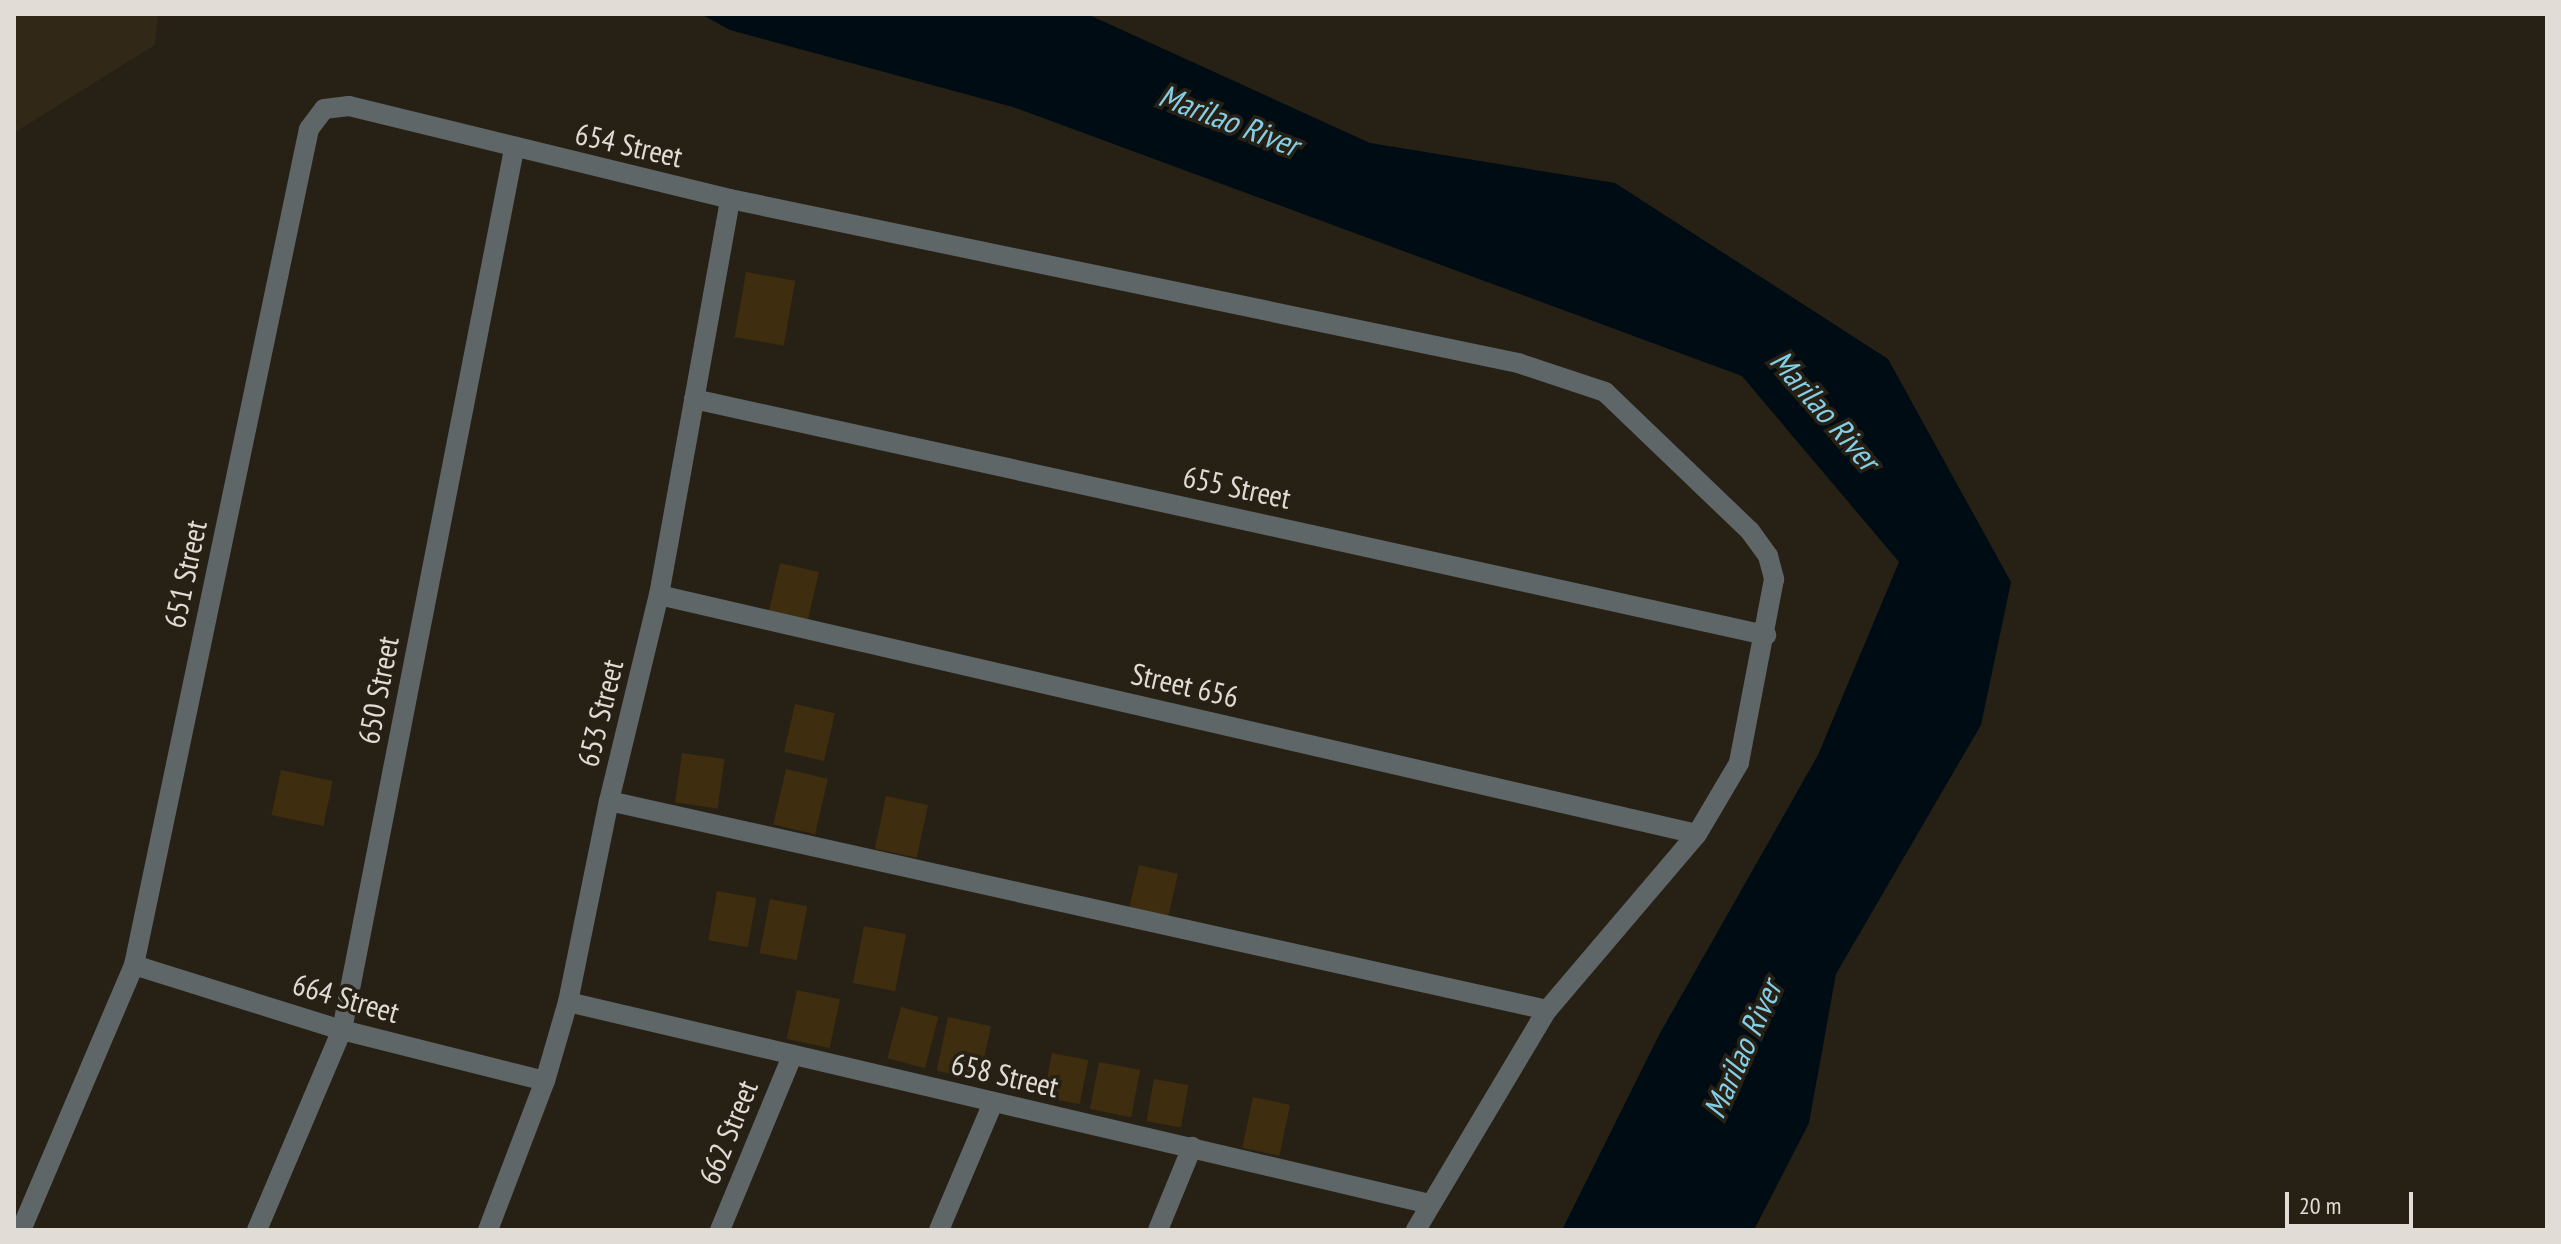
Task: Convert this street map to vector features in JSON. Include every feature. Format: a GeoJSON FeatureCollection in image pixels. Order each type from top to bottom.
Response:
{"type":"FeatureCollection","features":[{"type":"Feature","properties":{"kind":"street","name":"651 Street"},"geometry":{"type":"LineString","coordinates":[[21,1230],[134,965],[309,129],[324,109],[349,106],[514,149]]}},
{"type":"Feature","properties":{"kind":"street","name":"654 Street"},"geometry":{"type":"LineString","coordinates":[[514,149],[730,199],[1518,363],[1605,392],[1750,531],[1768,556],[1774,579],[1766,635],[1739,763],[1697,834],[1547,1010],[1416,1230]]}},
{"type":"Feature","properties":{"kind":"street","name":"650 Street"},"geometry":{"type":"LineString","coordinates":[[257,1230],[342,1030],[514,149]]}},
{"type":"Feature","properties":{"kind":"street","name":"653 Street"},"geometry":{"type":"LineString","coordinates":[[488,1230],[545,1081],[568,1002],[609,801],[659,595],[730,199]]}},
{"type":"Feature","properties":{"kind":"street","name":"655 Street"},"geometry":{"type":"LineString","coordinates":[[694,399],[1766,635]]}},
{"type":"Feature","properties":{"kind":"street","name":"Street 656"},"geometry":{"type":"LineString","coordinates":[[659,595],[1697,834]]}},
{"type":"Feature","properties":{"kind":"street"},"geometry":{"type":"LineString","coordinates":[[609,801],[1547,1010]]}},
{"type":"Feature","properties":{"kind":"street","name":"664 Street"},"geometry":{"type":"LineString","coordinates":[[134,965],[342,1030],[545,1081]]}},
{"type":"Feature","properties":{"kind":"street","name":"658 Street"},"geometry":{"type":"LineString","coordinates":[[568,1002],[1430,1204]]}},
{"type":"Feature","properties":{"kind":"street","name":"662 Street"},"geometry":{"type":"LineString","coordinates":[[720,1230],[792,1056]]}},
{"type":"Feature","properties":{"kind":"street"},"geometry":{"type":"LineString","coordinates":[[939,1230],[993,1103]]}},
{"type":"Feature","properties":{"kind":"street"},"geometry":{"type":"LineString","coordinates":[[1158,1230],[1192,1147]]}},
{"type":"Feature","properties":{"kind":"shaded area"},"geometry":{"type":"Polygon","coordinates":[[[14,14],[158,14],[155,45],[14,133],[14,14]]]}},
{"type":"Feature","properties":{"kind":"water","name":"Marilao River"},"geometry":{"type":"Polygon","coordinates":[[[701,14],[1087,14],[1370,143],[1615,183],[1888,359],[2011,582],[1981,725],[1836,974],[1809,1123],[1754,1230],[1562,1230],[1659,1035],[1818,755],[1899,562],[1742,376],[1013,107],[730,30],[701,14]]]}},
{"type":"Feature","properties":{"kind":"building"},"geometry":{"type":"Polygon","coordinates":[[[746,272],[795,281],[784,346],[735,337],[746,272]]]}},
{"type":"Feature","properties":{"kind":"building"},"geometry":{"type":"Polygon","coordinates":[[[780,563],[819,572],[808,620],[769,611],[780,563]]]}},
{"type":"Feature","properties":{"kind":"building"},"geometry":{"type":"Polygon","coordinates":[[[795,704],[835,713],[824,761],[784,752],[795,704]]]}},
{"type":"Feature","properties":{"kind":"building"},"geometry":{"type":"Polygon","coordinates":[[[682,753],[725,759],[718,808],[675,803],[682,753]]]}},
{"type":"Feature","properties":{"kind":"building"},"geometry":{"type":"Polygon","coordinates":[[[786,769],[828,779],[815,834],[773,825],[786,769]]]}},
{"type":"Feature","properties":{"kind":"building"},"geometry":{"type":"Polygon","coordinates":[[[281,770],[333,781],[323,826],[271,815],[281,770]]]}},
{"type":"Feature","properties":{"kind":"building"},"geometry":{"type":"Polygon","coordinates":[[[886,796],[928,805],[917,858],[875,849],[886,796]]]}},
{"type":"Feature","properties":{"kind":"building"},"geometry":{"type":"Polygon","coordinates":[[[1139,865],[1178,874],[1168,916],[1129,907],[1139,865]]]}},
{"type":"Feature","properties":{"kind":"building"},"geometry":{"type":"Polygon","coordinates":[[[717,891],[756,898],[748,947],[708,940],[717,891]]]}},
{"type":"Feature","properties":{"kind":"building"},"geometry":{"type":"Polygon","coordinates":[[[770,899],[807,906],[797,960],[760,953],[770,899]]]}},
{"type":"Feature","properties":{"kind":"building"},"geometry":{"type":"Polygon","coordinates":[[[864,926],[906,934],[895,991],[853,983],[864,926]]]}},
{"type":"Feature","properties":{"kind":"building"},"geometry":{"type":"Polygon","coordinates":[[[797,990],[840,999],[830,1048],[787,1039],[797,990]]]}},
{"type":"Feature","properties":{"kind":"building"},"geometry":{"type":"Polygon","coordinates":[[[901,1007],[939,1017],[925,1068],[887,1058],[901,1007]]]}},
{"type":"Feature","properties":{"kind":"building"},"geometry":{"type":"Polygon","coordinates":[[[948,1017],[991,1026],[980,1080],[937,1071],[948,1017]]]}},
{"type":"Feature","properties":{"kind":"building"},"geometry":{"type":"Polygon","coordinates":[[[1052,1053],[1088,1060],[1080,1104],[1043,1097],[1052,1053]]]}},
{"type":"Feature","properties":{"kind":"building"},"geometry":{"type":"Polygon","coordinates":[[[1099,1062],[1140,1070],[1131,1117],[1090,1109],[1099,1062]]]}},
{"type":"Feature","properties":{"kind":"building"},"geometry":{"type":"Polygon","coordinates":[[[1154,1079],[1188,1085],[1181,1127],[1147,1121],[1154,1079]]]}},
{"type":"Feature","properties":{"kind":"building"},"geometry":{"type":"Polygon","coordinates":[[[1253,1097],[1290,1105],[1279,1156],[1242,1148],[1253,1097]]]}}]}
